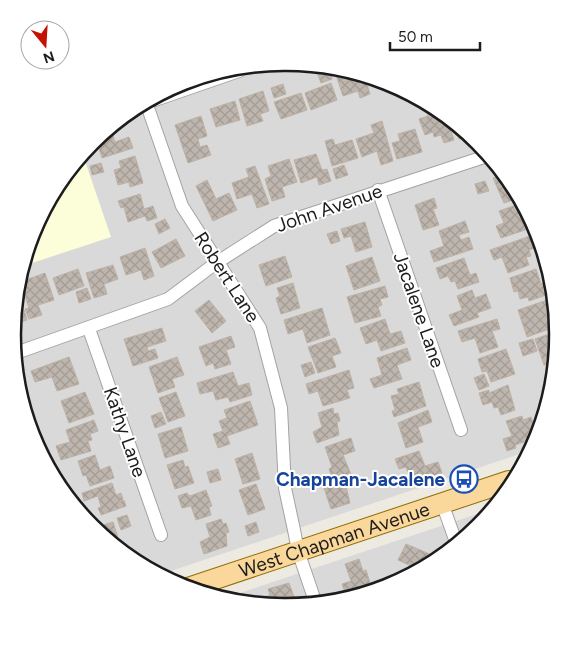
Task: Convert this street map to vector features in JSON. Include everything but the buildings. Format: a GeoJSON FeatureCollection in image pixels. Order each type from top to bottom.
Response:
{"type":"FeatureCollection","features":[{"type":"Feature","properties":{"kind":"main road","name":"West Chapman Avenue"},"geometry":{"type":"LineString","coordinates":[[200,584],[502,483]]}},
{"type":"Feature","properties":{"kind":"street","name":"Robert Lane"},"geometry":{"type":"LineString","coordinates":[[148,109],[182,206],[216,263],[260,328],[281,408],[285,488],[298,551],[314,597]]}},
{"type":"Feature","properties":{"kind":"street","name":"John Avenue"},"geometry":{"type":"LineString","coordinates":[[22,351],[89,329],[168,299],[216,263],[274,226],[378,190],[480,158]]}},
{"type":"Feature","properties":{"kind":"street","name":"Jacalene Lane"},"geometry":{"type":"LineString","coordinates":[[378,190],[461,430]]}},
{"type":"Feature","properties":{"kind":"street","name":"Kathy Lane"},"geometry":{"type":"LineString","coordinates":[[89,329],[161,535]]}},
{"type":"Feature","properties":{"kind":"street"},"geometry":{"type":"LineString","coordinates":[[442,503],[454,537]]}},
{"type":"Feature","properties":{"kind":"shaded area"},"geometry":{"type":"Polygon","coordinates":[[[302,71],[353,80],[402,98],[446,125],[483,161],[504,188],[522,218],[535,250],[544,283],[549,334],[548,352],[540,403],[520,454],[168,571],[124,544],[87,508],[66,481],[48,451],[35,419],[26,386],[22,352],[22,317],[30,266],[48,218],[76,174],[111,136],[153,106],[200,85],[251,73],[302,71]]]}},
{"type":"Feature","properties":{"kind":"shaded area"},"geometry":{"type":"Polygon","coordinates":[[[86,163],[111,237],[31,263],[48,218],[66,188],[86,163]]]}},
{"type":"Feature","properties":{"kind":"shaded area"},"geometry":{"type":"Polygon","coordinates":[[[478,514],[459,533],[432,554],[402,571],[370,584],[336,593],[302,598],[268,598],[238,594],[478,514]]]}},
{"type":"Feature","properties":{"kind":"place","name":"Chapman-Jacalene"},"geometry":{"type":"Point","coordinates":[464,479]}}]}
